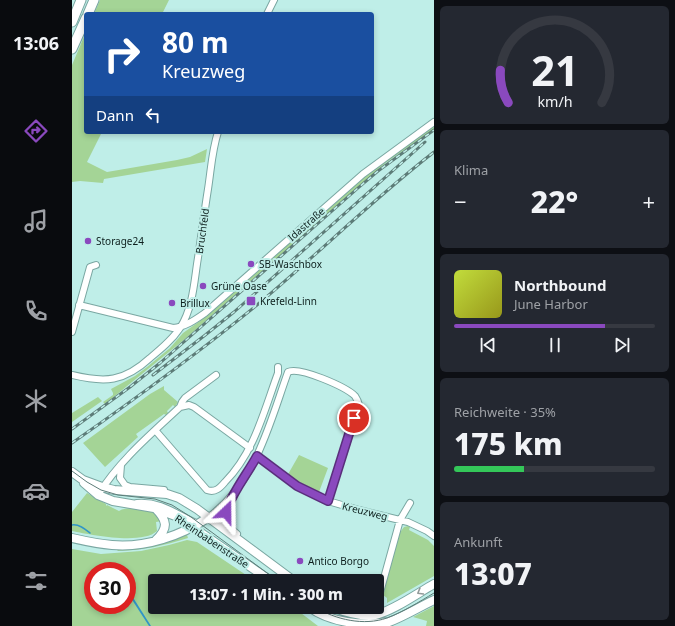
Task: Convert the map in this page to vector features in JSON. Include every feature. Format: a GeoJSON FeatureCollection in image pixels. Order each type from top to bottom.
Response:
{"type":"FeatureCollection","features":[{"type":"Feature","properties":{"kind":"highway"},"geometry":{"type":"LineString","coordinates":[[72,22],[81,0]]}},
{"type":"Feature","properties":{"kind":"highway"},"geometry":{"type":"LineString","coordinates":[[89,12],[94,0]]}},
{"type":"Feature","properties":{"kind":"highway"},"geometry":{"type":"LineString","coordinates":[[72,49],[84,22]]}},
{"type":"Feature","properties":{"kind":"main road","name":"Rheinbabenstraße"},"geometry":{"type":"LineString","coordinates":[[72,472],[113,501],[154,508],[201,523],[248,547],[285,574]]}},
{"type":"Feature","properties":{"kind":"main road","name":"Rheinbabenstraße"},"geometry":{"type":"LineString","coordinates":[[100,491],[114,490],[167,494],[187,503],[201,523],[263,574]]}},
{"type":"Feature","properties":{"kind":"main road"},"geometry":{"type":"LineString","coordinates":[[154,508],[165,521],[165,527],[163,533],[154,541]]}},
{"type":"Feature","properties":{"kind":"main road"},"geometry":{"type":"LineString","coordinates":[[72,538],[117,546],[134,545],[154,541],[201,523]]}},
{"type":"Feature","properties":{"kind":"main road"},"geometry":{"type":"LineString","coordinates":[[354,614],[374,615],[385,612],[434,584]]}},
{"type":"Feature","properties":{"kind":"main road"},"geometry":{"type":"LineString","coordinates":[[321,614],[341,623],[365,626],[384,625],[434,600]]}},
{"type":"Feature","properties":{"kind":"street"},"geometry":{"type":"LineString","coordinates":[[268,12],[274,0]]}},
{"type":"Feature","properties":{"kind":"street","name":"Idastraße"},"geometry":{"type":"LineString","coordinates":[[180,328],[205,314],[363,174],[434,122]]}},
{"type":"Feature","properties":{"kind":"street","name":"Bruchfeld"},"geometry":{"type":"LineString","coordinates":[[72,375],[101,380],[116,379],[124,376],[133,372],[156,354],[180,328],[186,317],[192,295],[213,153],[218,134]]}},
{"type":"Feature","properties":{"kind":"street"},"geometry":{"type":"LineString","coordinates":[[72,332],[90,267],[96,265]]}},
{"type":"Feature","properties":{"kind":"street"},"geometry":{"type":"LineString","coordinates":[[79,305],[173,328],[180,328]]}},
{"type":"Feature","properties":{"kind":"street"},"geometry":{"type":"LineString","coordinates":[[155,430],[208,490],[212,492],[220,488],[236,470],[250,448],[278,373],[278,367]]}},
{"type":"Feature","properties":{"kind":"street"},"geometry":{"type":"LineString","coordinates":[[248,547],[245,540],[231,529],[227,522],[226,512],[231,498],[257,456],[290,370],[327,381],[350,393],[358,401],[359,405],[328,501]]}},
{"type":"Feature","properties":{"kind":"street"},"geometry":{"type":"LineString","coordinates":[[100,491],[121,465],[180,407],[185,398],[216,375]]}},
{"type":"Feature","properties":{"kind":"street"},"geometry":{"type":"LineString","coordinates":[[180,407],[184,405],[194,407],[250,448]]}},
{"type":"Feature","properties":{"kind":"street","name":"Kreuzweg"},"geometry":{"type":"LineString","coordinates":[[257,456],[297,486],[328,501],[414,524],[434,536]]}},
{"type":"Feature","properties":{"kind":"street"},"geometry":{"type":"LineString","coordinates":[[121,465],[120,478],[125,485],[130,487],[168,491],[177,498]]}},
{"type":"Feature","properties":{"kind":"street"},"geometry":{"type":"LineString","coordinates":[[124,504],[152,503],[164,506],[201,523],[231,498]]}},
{"type":"Feature","properties":{"kind":"street"},"geometry":{"type":"LineString","coordinates":[[384,578],[400,520],[410,503]]}},
{"type":"Feature","properties":{"kind":"street","name":"Rheinbabenstraße"},"geometry":{"type":"LineString","coordinates":[[201,523],[210,523],[274,571],[281,574]]}},
{"type":"Feature","properties":{"kind":"street"},"geometry":{"type":"LineString","coordinates":[[374,615],[384,625]]}},
{"type":"Feature","properties":{"kind":"green space"},"geometry":{"type":"Polygon","coordinates":[[[100,0],[169,0],[163,12],[95,12],[100,0]]]}},
{"type":"Feature","properties":{"kind":"green space"},"geometry":{"type":"Polygon","coordinates":[[[84,37],[84,134],[101,134],[87,162],[107,172],[177,160],[190,157],[207,149],[205,162],[104,179],[103,183],[80,181],[72,182],[72,65],[84,37]]]}},
{"type":"Feature","properties":{"kind":"green space"},"geometry":{"type":"Polygon","coordinates":[[[434,125],[434,129],[387,162],[185,339],[105,404],[103,402],[113,395],[111,389],[135,376],[170,348],[183,333],[200,321],[357,182],[434,125]]]}},
{"type":"Feature","properties":{"kind":"green space"},"geometry":{"type":"Polygon","coordinates":[[[164,386],[164,390],[178,402],[175,407],[173,405],[167,411],[168,413],[166,415],[164,414],[136,434],[138,437],[105,467],[83,443],[150,394],[164,386]]]}},
{"type":"Feature","properties":{"kind":"green space"},"geometry":{"type":"Polygon","coordinates":[[[98,397],[102,401],[72,422],[72,413],[98,397]]]}},
{"type":"Feature","properties":{"kind":"green space"},"geometry":{"type":"Polygon","coordinates":[[[299,455],[328,468],[319,492],[287,476],[299,455]]]}},
{"type":"Feature","properties":{"kind":"green space"},"geometry":{"type":"Polygon","coordinates":[[[87,493],[106,504],[106,506],[107,505],[119,511],[132,508],[153,511],[162,521],[156,522],[157,531],[150,535],[140,537],[116,538],[72,531],[72,512],[87,493]]]}},
{"type":"Feature","properties":{"kind":"green space"},"geometry":{"type":"Polygon","coordinates":[[[404,527],[410,527],[409,530],[428,540],[434,546],[434,576],[387,603],[387,598],[384,596],[384,591],[399,531],[401,531],[404,527]]]}},
{"type":"Feature","properties":{"kind":"green space"},"geometry":{"type":"Polygon","coordinates":[[[187,535],[188,538],[153,547],[118,551],[116,549],[151,546],[187,535]]]}},
{"type":"Feature","properties":{"kind":"green space"},"geometry":{"type":"Polygon","coordinates":[[[187,540],[197,542],[245,574],[148,574],[148,614],[302,614],[318,626],[72,626],[72,549],[101,554],[141,551],[187,540]]]}},
{"type":"Feature","properties":{"kind":"green space"},"geometry":{"type":"Polygon","coordinates":[[[434,606],[434,626],[426,626],[427,621],[413,617],[434,606]]]}},
{"type":"Feature","properties":{"kind":"water"},"geometry":{"type":"Polygon","coordinates":[[[136,602],[151,626],[149,626],[136,606],[136,602]]]}},
{"type":"Feature","properties":{"kind":"waterway"},"geometry":{"type":"LineString","coordinates":[[72,525],[84,528],[90,533]]}},
{"type":"Feature","properties":{"kind":"tram line"},"geometry":{"type":"LineString","coordinates":[[72,471],[101,490],[118,495],[155,499],[172,505],[191,517],[268,574]]}},
{"type":"Feature","properties":{"kind":"tram line"},"geometry":{"type":"LineString","coordinates":[[329,614],[350,620],[378,620],[393,616],[434,593]]}},
{"type":"Feature","properties":{"kind":"railway"},"geometry":{"type":"LineString","coordinates":[[72,429],[130,387],[160,363],[358,188],[378,171],[434,130]]}},
{"type":"Feature","properties":{"kind":"railway"},"geometry":{"type":"LineString","coordinates":[[153,375],[234,312],[425,142]]}},
{"type":"Feature","properties":{"kind":"railway"},"geometry":{"type":"LineString","coordinates":[[72,443],[166,376],[257,305],[389,189],[434,152]]}},
{"type":"Feature","properties":{"kind":"place","name":"Storage24"},"geometry":{"type":"Point","coordinates":[88,241]}},
{"type":"Feature","properties":{"kind":"place","name":"SB-Waschbox"},"geometry":{"type":"Point","coordinates":[251,264]}},
{"type":"Feature","properties":{"kind":"place","name":"Grüne Oase"},"geometry":{"type":"Point","coordinates":[203,286]}},
{"type":"Feature","properties":{"kind":"place","name":"Krefeld-Linn"},"geometry":{"type":"Point","coordinates":[251,301]}},
{"type":"Feature","properties":{"kind":"place","name":"Brillux"},"geometry":{"type":"Point","coordinates":[172,303]}},
{"type":"Feature","properties":{"kind":"place","name":"Antico Borgo"},"geometry":{"type":"Point","coordinates":[300,561]}},
{"type":"Feature","properties":{"kind":"route"},"geometry":{"type":"LineString","coordinates":[[226,512],[231,498],[257,456],[297,486],[328,501],[354,418]]}}]}
